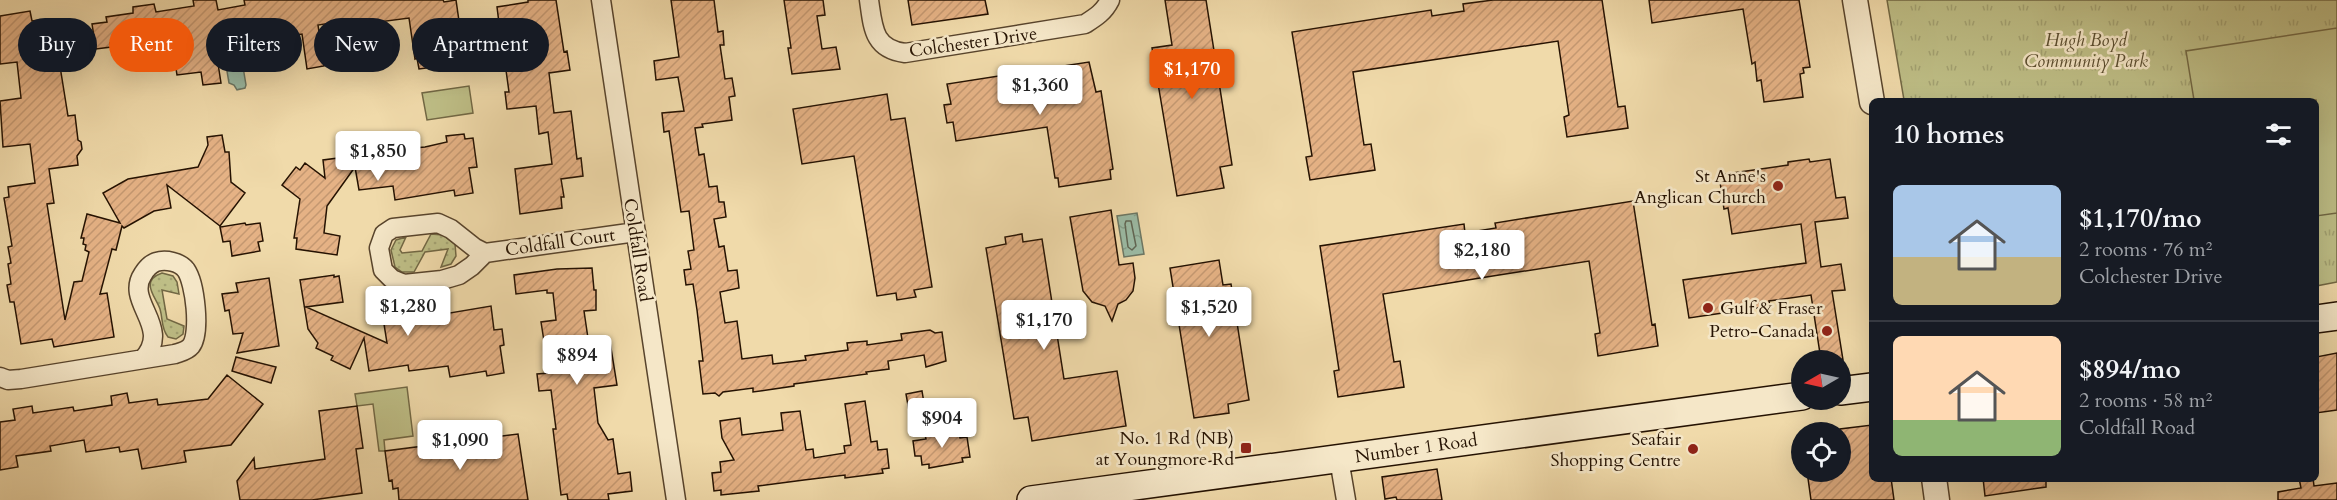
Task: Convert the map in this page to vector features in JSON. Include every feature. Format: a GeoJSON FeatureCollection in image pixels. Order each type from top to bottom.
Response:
{"type":"FeatureCollection","features":[{"type":"Feature","properties":{"kind":"main road"},"geometry":{"type":"LineString","coordinates":[[2319,319],[2337,316]]}},
{"type":"Feature","properties":{"kind":"main road"},"geometry":{"type":"LineString","coordinates":[[1851,390],[1869,387]]}},
{"type":"Feature","properties":{"kind":"main road","name":"Number 1 Road"},"geometry":{"type":"LineString","coordinates":[[1031,500],[1791,397]]}},
{"type":"Feature","properties":{"kind":"street","name":"Coldfall Road"},"geometry":{"type":"LineString","coordinates":[[601,0],[676,500]]}},
{"type":"Feature","properties":{"kind":"street","name":"Colchester Drive"},"geometry":{"type":"LineString","coordinates":[[869,0],[876,37],[892,51],[905,53],[1085,24],[1097,17],[1108,4]]}},
{"type":"Feature","properties":{"kind":"street"},"geometry":{"type":"LineString","coordinates":[[1855,0],[1871,98]]}},
{"type":"Feature","properties":{"kind":"street","name":"Coldfall Court"},"geometry":{"type":"LineString","coordinates":[[485,253],[459,275],[442,280],[404,284],[392,279],[383,270],[379,248],[384,234],[393,228],[438,223],[451,229],[485,253],[636,232]]}},
{"type":"Feature","properties":{"kind":"street"},"geometry":{"type":"LineString","coordinates":[[0,377],[16,380],[143,359],[181,352],[192,345],[197,325],[190,278],[182,267],[173,262],[156,262],[145,270],[139,280],[138,292],[151,324],[153,341],[149,352],[143,359]]}},
{"type":"Feature","properties":{"kind":"street"},"geometry":{"type":"LineString","coordinates":[[1339,459],[1346,500]]}},
{"type":"Feature","properties":{"kind":"street"},"geometry":{"type":"LineString","coordinates":[[1935,482],[1937,500]]}},
{"type":"Feature","properties":{"kind":"green space","name":"Hugh Boyd Community Park"},"geometry":{"type":"Polygon","coordinates":[[[1887,0],[2337,0],[2337,282],[2319,285],[2319,98],[1904,98],[1887,0]]]}},
{"type":"Feature","properties":{"kind":"green space"},"geometry":{"type":"Polygon","coordinates":[[[2337,28],[2337,213],[2319,216],[2319,98],[2194,98],[2186,51],[2337,28]]]}},
{"type":"Feature","properties":{"kind":"green space"},"geometry":{"type":"Polygon","coordinates":[[[469,86],[473,113],[427,120],[422,93],[469,86]]]}},
{"type":"Feature","properties":{"kind":"green space"},"geometry":{"type":"Polygon","coordinates":[[[431,234],[443,235],[455,244],[456,256],[451,264],[441,267],[448,249],[425,252],[414,272],[402,272],[395,267],[391,250],[396,240],[406,237],[400,250],[402,253],[422,251],[431,234]]]}},
{"type":"Feature","properties":{"kind":"green space"},"geometry":{"type":"Polygon","coordinates":[[[162,273],[173,276],[177,282],[179,294],[162,290],[167,319],[184,326],[183,334],[176,339],[166,334],[160,309],[151,290],[151,280],[162,273]]]}},
{"type":"Feature","properties":{"kind":"green space"},"geometry":{"type":"Polygon","coordinates":[[[407,387],[413,436],[384,440],[385,451],[379,451],[373,404],[357,406],[355,394],[407,387]]]}},
{"type":"Feature","properties":{"kind":"water"},"geometry":{"type":"Polygon","coordinates":[[[227,72],[244,72],[245,88],[237,90],[229,83],[227,72]]]}},
{"type":"Feature","properties":{"kind":"water"},"geometry":{"type":"Polygon","coordinates":[[[1137,213],[1144,254],[1124,257],[1117,216],[1137,213]]]}},
{"type":"Feature","properties":{"kind":"building"},"geometry":{"type":"Polygon","coordinates":[[[193,0],[216,0],[218,10],[245,5],[244,0],[443,0],[444,2],[456,0],[459,18],[412,18],[412,38],[409,18],[314,18],[314,68],[307,69],[302,18],[206,18],[206,72],[219,72],[221,83],[203,85],[201,72],[177,75],[177,72],[194,72],[194,18],[109,18],[109,47],[97,49],[97,23],[107,22],[106,17],[133,13],[133,7],[154,4],[156,12],[194,6],[193,0]]]}},
{"type":"Feature","properties":{"kind":"building"},"geometry":{"type":"Polygon","coordinates":[[[528,0],[556,0],[564,52],[567,51],[570,70],[549,73],[554,113],[571,111],[577,159],[581,158],[583,176],[561,179],[564,197],[561,197],[562,208],[520,214],[515,169],[552,164],[548,132],[539,134],[536,106],[507,109],[505,92],[509,92],[506,72],[549,72],[549,18],[498,18],[497,7],[528,2],[528,0]]]}},
{"type":"Feature","properties":{"kind":"building"},"geometry":{"type":"Polygon","coordinates":[[[671,0],[714,0],[718,32],[723,31],[724,45],[720,45],[725,79],[732,78],[735,96],[729,97],[732,120],[702,124],[703,127],[695,128],[699,155],[704,154],[709,187],[717,186],[719,202],[724,202],[726,217],[714,219],[719,247],[724,246],[728,271],[737,270],[739,288],[720,292],[725,323],[737,321],[742,359],[772,355],[773,364],[806,360],[805,356],[848,350],[847,343],[867,341],[867,345],[902,340],[901,334],[930,330],[935,333],[942,332],[946,361],[926,367],[924,355],[888,361],[889,369],[866,372],[867,374],[753,392],[753,388],[723,392],[719,396],[715,393],[703,394],[699,361],[703,361],[697,310],[693,284],[686,285],[684,270],[691,269],[688,251],[694,250],[689,211],[681,212],[669,131],[664,132],[662,113],[684,111],[678,77],[656,80],[654,61],[679,57],[671,0]]]}},
{"type":"Feature","properties":{"kind":"building"},"geometry":{"type":"Polygon","coordinates":[[[784,0],[823,0],[825,15],[817,16],[822,49],[836,47],[840,69],[792,74],[788,48],[791,48],[784,0]]]}},
{"type":"Feature","properties":{"kind":"building"},"geometry":{"type":"Polygon","coordinates":[[[908,0],[985,0],[988,14],[912,25],[908,0]]]}},
{"type":"Feature","properties":{"kind":"building"},"geometry":{"type":"Polygon","coordinates":[[[1165,0],[1206,0],[1232,165],[1220,167],[1224,188],[1177,196],[1152,48],[1172,45],[1165,0]]]}},
{"type":"Feature","properties":{"kind":"building"},"geometry":{"type":"Polygon","coordinates":[[[1493,0],[1602,0],[1618,107],[1625,106],[1628,128],[1567,137],[1564,117],[1569,115],[1558,41],[1353,72],[1364,145],[1371,144],[1375,170],[1310,180],[1306,157],[1312,156],[1292,32],[1431,10],[1432,16],[1464,11],[1463,4],[1493,0]]]}},
{"type":"Feature","properties":{"kind":"building"},"geometry":{"type":"Polygon","coordinates":[[[1649,0],[1799,0],[1810,67],[1803,68],[1804,73],[1800,74],[1803,97],[1764,102],[1761,80],[1757,81],[1755,62],[1752,64],[1743,9],[1652,23],[1649,0]]]}},
{"type":"Feature","properties":{"kind":"building"},"geometry":{"type":"Polygon","coordinates":[[[30,11],[31,18],[18,18],[18,71],[17,62],[0,64],[0,16],[30,11]]]}},
{"type":"Feature","properties":{"kind":"building"},"geometry":{"type":"Polygon","coordinates":[[[1089,62],[1096,92],[1101,91],[1113,169],[1110,170],[1111,179],[1059,187],[1058,178],[1055,178],[1047,127],[956,141],[953,122],[947,123],[944,105],[951,104],[947,84],[1089,62]]]}},
{"type":"Feature","properties":{"kind":"building"},"geometry":{"type":"Polygon","coordinates":[[[18,72],[61,72],[68,116],[75,115],[78,140],[81,142],[82,149],[77,156],[78,165],[49,169],[54,203],[47,204],[65,320],[74,282],[82,281],[89,252],[85,250],[84,238],[81,238],[87,214],[120,223],[103,193],[128,179],[198,167],[208,145],[207,137],[222,135],[225,152],[229,152],[231,182],[245,193],[220,226],[167,185],[171,208],[154,211],[124,228],[122,226],[116,250],[112,249],[100,294],[107,293],[114,337],[54,347],[52,339],[21,344],[14,302],[10,302],[7,285],[11,284],[8,247],[12,246],[4,198],[9,197],[8,187],[35,183],[30,144],[3,147],[0,101],[21,98],[18,72]]]}},
{"type":"Feature","properties":{"kind":"building"},"geometry":{"type":"Polygon","coordinates":[[[887,94],[891,120],[905,118],[932,287],[914,290],[916,297],[897,300],[896,293],[877,296],[854,156],[802,164],[793,109],[887,94]]]}},
{"type":"Feature","properties":{"kind":"building"},"geometry":{"type":"Polygon","coordinates":[[[464,134],[465,139],[473,138],[477,167],[469,168],[473,193],[455,196],[454,190],[395,200],[393,186],[359,190],[355,167],[327,206],[324,233],[340,236],[337,255],[296,249],[297,238],[294,238],[300,199],[282,185],[296,167],[300,170],[305,163],[325,178],[323,160],[338,158],[337,152],[369,147],[370,152],[425,147],[447,142],[446,136],[464,134]]]}},
{"type":"Feature","properties":{"kind":"building"},"geometry":{"type":"Polygon","coordinates":[[[1830,159],[1836,198],[1845,197],[1848,218],[1815,222],[1821,267],[1841,264],[1845,290],[1832,291],[1841,350],[1819,350],[1811,295],[1769,301],[1770,306],[1689,318],[1683,280],[1806,263],[1801,224],[1732,234],[1728,208],[1724,209],[1719,175],[1788,165],[1788,162],[1830,159]]]}},
{"type":"Feature","properties":{"kind":"building"},"geometry":{"type":"Polygon","coordinates":[[[1633,201],[1652,325],[1655,324],[1658,346],[1598,356],[1595,334],[1600,333],[1589,261],[1480,278],[1383,294],[1394,362],[1400,361],[1404,387],[1338,397],[1334,371],[1339,370],[1320,246],[1464,224],[1465,233],[1496,228],[1495,223],[1633,201]]]}},
{"type":"Feature","properties":{"kind":"building"},"geometry":{"type":"Polygon","coordinates":[[[1111,210],[1119,265],[1133,263],[1135,278],[1133,291],[1126,300],[1118,304],[1112,321],[1105,306],[1092,302],[1083,291],[1070,217],[1111,210]]]}},
{"type":"Feature","properties":{"kind":"building"},"geometry":{"type":"Polygon","coordinates":[[[245,223],[246,225],[260,223],[263,241],[258,242],[260,251],[232,256],[230,241],[223,242],[220,227],[245,223]]]}},
{"type":"Feature","properties":{"kind":"building"},"geometry":{"type":"Polygon","coordinates":[[[1022,234],[1023,242],[1042,239],[1064,379],[1117,371],[1126,426],[1032,441],[1028,417],[1014,419],[986,248],[1006,244],[1005,237],[1022,234]]]}},
{"type":"Feature","properties":{"kind":"building"},"geometry":{"type":"Polygon","coordinates":[[[1219,260],[1223,285],[1231,284],[1249,400],[1228,404],[1229,413],[1194,418],[1170,268],[1219,260]]]}},
{"type":"Feature","properties":{"kind":"building"},"geometry":{"type":"Polygon","coordinates":[[[592,268],[594,290],[596,290],[596,310],[584,311],[589,345],[610,342],[617,385],[594,388],[598,423],[608,440],[613,439],[618,474],[630,472],[632,491],[608,494],[609,500],[568,500],[567,494],[561,495],[551,390],[539,391],[537,374],[549,373],[541,322],[556,320],[553,293],[547,293],[547,290],[516,294],[514,275],[557,269],[592,268]]]}},
{"type":"Feature","properties":{"kind":"building"},"geometry":{"type":"Polygon","coordinates":[[[334,275],[334,277],[339,276],[343,302],[306,307],[387,343],[384,324],[491,306],[494,330],[502,329],[504,345],[500,346],[504,373],[487,376],[486,371],[450,377],[448,366],[409,371],[408,365],[369,371],[364,338],[350,369],[331,360],[333,356],[316,348],[318,343],[308,329],[300,280],[334,275]]]}},
{"type":"Feature","properties":{"kind":"building"},"geometry":{"type":"Polygon","coordinates":[[[269,278],[279,346],[237,353],[243,333],[233,334],[229,310],[225,311],[222,294],[238,292],[236,283],[269,278]]]}},
{"type":"Feature","properties":{"kind":"building"},"geometry":{"type":"Polygon","coordinates":[[[2337,353],[2337,410],[2319,413],[2319,356],[2337,353]]]}},
{"type":"Feature","properties":{"kind":"building"},"geometry":{"type":"Polygon","coordinates":[[[236,357],[276,367],[271,383],[232,371],[236,357]]]}},
{"type":"Feature","properties":{"kind":"building"},"geometry":{"type":"Polygon","coordinates":[[[227,375],[263,404],[231,445],[184,451],[186,462],[142,469],[138,449],[120,452],[119,447],[86,452],[84,440],[50,446],[51,451],[16,456],[18,467],[0,470],[0,422],[15,420],[13,409],[32,406],[33,413],[73,407],[74,411],[112,405],[111,396],[127,393],[129,403],[157,399],[158,405],[208,399],[227,375]]]}},
{"type":"Feature","properties":{"kind":"building"},"geometry":{"type":"Polygon","coordinates":[[[922,391],[925,409],[909,411],[906,394],[922,391]]]}},
{"type":"Feature","properties":{"kind":"building"},"geometry":{"type":"Polygon","coordinates":[[[865,401],[871,442],[877,441],[878,450],[887,449],[889,468],[882,469],[883,473],[845,478],[845,475],[758,486],[759,491],[721,495],[721,490],[714,491],[712,473],[721,472],[720,462],[734,460],[722,438],[720,421],[740,418],[742,435],[783,430],[781,413],[800,411],[806,450],[813,449],[814,458],[845,453],[844,446],[851,445],[845,404],[865,401]]]}},
{"type":"Feature","properties":{"kind":"building"},"geometry":{"type":"Polygon","coordinates":[[[357,406],[363,448],[356,449],[362,493],[312,500],[240,500],[237,481],[254,458],[255,469],[325,459],[319,411],[357,406]]]}},
{"type":"Feature","properties":{"kind":"building"},"geometry":{"type":"Polygon","coordinates":[[[1869,425],[1869,482],[1892,482],[1894,500],[1811,500],[1809,482],[1851,482],[1851,428],[1869,425]]]}},
{"type":"Feature","properties":{"kind":"building"},"geometry":{"type":"Polygon","coordinates":[[[958,430],[960,438],[967,437],[970,457],[962,458],[963,462],[929,468],[929,464],[922,465],[921,456],[915,456],[913,441],[926,439],[925,435],[958,430]]]}},
{"type":"Feature","properties":{"kind":"building"},"geometry":{"type":"Polygon","coordinates":[[[518,434],[528,500],[399,500],[398,488],[393,489],[392,480],[389,481],[385,451],[518,434]]]}},
{"type":"Feature","properties":{"kind":"building"},"geometry":{"type":"Polygon","coordinates":[[[1437,469],[1442,500],[1397,500],[1396,497],[1385,499],[1382,477],[1437,469]]]}},
{"type":"Feature","properties":{"kind":"building"},"geometry":{"type":"Polygon","coordinates":[[[1983,482],[2046,482],[2046,487],[1985,496],[1983,482]]]}},
{"type":"Feature","properties":{"kind":"building"},"geometry":{"type":"Polygon","coordinates":[[[2300,482],[2314,482],[2314,486],[2337,483],[2337,500],[2278,500],[2278,492],[2301,488],[2300,482]]]}},
{"type":"Feature","properties":{"kind":"place","name":"St Anne's Anglican Church"},"geometry":{"type":"Point","coordinates":[1778,186]}},
{"type":"Feature","properties":{"kind":"place","name":"Gulf & Fraser"},"geometry":{"type":"Point","coordinates":[1708,308]}},
{"type":"Feature","properties":{"kind":"place","name":"Petro-Canada"},"geometry":{"type":"Point","coordinates":[1827,331]}},
{"type":"Feature","properties":{"kind":"place","name":"No. 1 Rd (NB) at Youngmore Rd"},"geometry":{"type":"Point","coordinates":[1246,448]}},
{"type":"Feature","properties":{"kind":"place","name":"Seafair Shopping Centre"},"geometry":{"type":"Point","coordinates":[1693,449]}}]}
